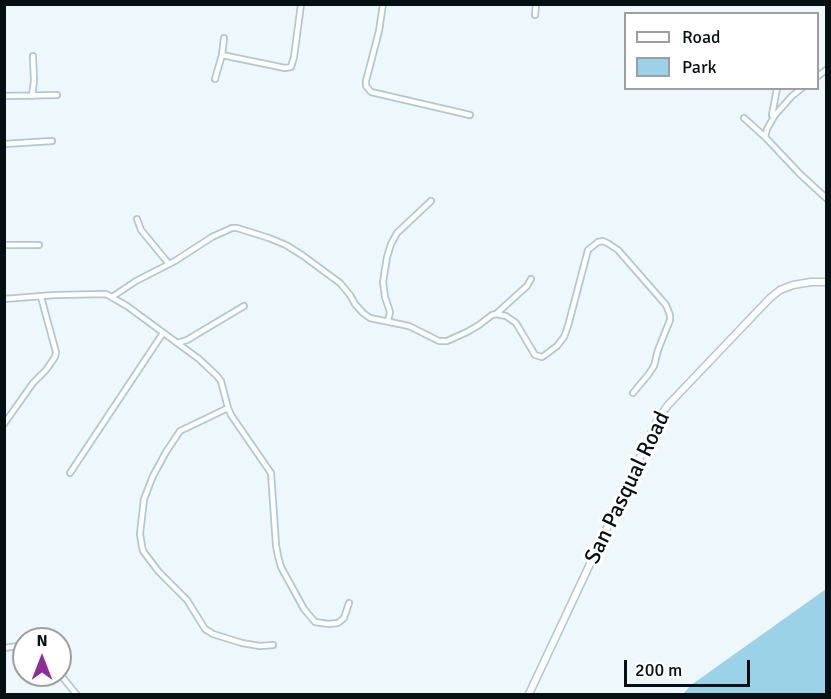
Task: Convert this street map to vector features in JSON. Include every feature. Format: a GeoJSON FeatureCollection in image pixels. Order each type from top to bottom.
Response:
{"type":"FeatureCollection","features":[{"type":"Feature","properties":{"kind":"main road","name":"San Pasqual Road"},"geometry":{"type":"LineString","coordinates":[[529,694],[658,419],[668,405],[770,298],[794,285],[826,282]]}},
{"type":"Feature","properties":{"kind":"street"},"geometry":{"type":"LineString","coordinates":[[222,55],[285,68],[291,67],[301,4]]}},
{"type":"Feature","properties":{"kind":"street"},"geometry":{"type":"LineString","coordinates":[[383,4],[366,86],[371,92],[470,115]]}},
{"type":"Feature","properties":{"kind":"street"},"geometry":{"type":"LineString","coordinates":[[535,15],[536,4]]}},
{"type":"Feature","properties":{"kind":"street"},"geometry":{"type":"LineString","coordinates":[[215,79],[224,38]]}},
{"type":"Feature","properties":{"kind":"street"},"geometry":{"type":"LineString","coordinates":[[32,96],[33,56]]}},
{"type":"Feature","properties":{"kind":"street"},"geometry":{"type":"LineString","coordinates":[[765,137],[777,90]]}},
{"type":"Feature","properties":{"kind":"street"},"geometry":{"type":"LineString","coordinates":[[771,120],[800,90]]}},
{"type":"Feature","properties":{"kind":"street"},"geometry":{"type":"LineString","coordinates":[[4,96],[57,95]]}},
{"type":"Feature","properties":{"kind":"street"},"geometry":{"type":"LineString","coordinates":[[744,118],[826,198]]}},
{"type":"Feature","properties":{"kind":"street"},"geometry":{"type":"LineString","coordinates":[[4,144],[52,141]]}},
{"type":"Feature","properties":{"kind":"street"},"geometry":{"type":"LineString","coordinates":[[388,321],[390,312],[383,282],[391,244],[397,233],[431,201]]}},
{"type":"Feature","properties":{"kind":"street"},"geometry":{"type":"LineString","coordinates":[[137,219],[141,230],[169,264]]}},
{"type":"Feature","properties":{"kind":"street"},"geometry":{"type":"LineString","coordinates":[[112,297],[212,237],[232,228],[253,232],[286,245],[302,255],[340,283],[363,313],[370,318],[409,327],[435,340],[447,341],[479,325],[496,314],[527,286],[531,279]]}},
{"type":"Feature","properties":{"kind":"street"},"geometry":{"type":"LineString","coordinates":[[496,314],[506,316],[516,323],[535,355],[542,357],[557,346],[564,337],[588,250],[598,242],[609,244],[618,250],[666,305],[670,315],[654,366],[633,393]]}},
{"type":"Feature","properties":{"kind":"street"},"geometry":{"type":"LineString","coordinates":[[4,245],[39,245]]}},
{"type":"Feature","properties":{"kind":"street"},"geometry":{"type":"LineString","coordinates":[[4,299],[100,293],[112,297],[199,359],[217,376],[228,408],[271,473],[278,556],[281,567],[304,609],[315,622],[338,623],[344,618],[349,603]]}},
{"type":"Feature","properties":{"kind":"street"},"geometry":{"type":"LineString","coordinates":[[4,424],[55,357],[56,352],[41,297]]}},
{"type":"Feature","properties":{"kind":"street"},"geometry":{"type":"LineString","coordinates":[[177,343],[187,340],[244,306]]}},
{"type":"Feature","properties":{"kind":"street"},"geometry":{"type":"LineString","coordinates":[[70,473],[163,333]]}},
{"type":"Feature","properties":{"kind":"street"},"geometry":{"type":"LineString","coordinates":[[228,408],[187,427],[180,432],[166,452],[144,499],[142,546],[159,572],[187,600],[206,629],[213,634],[243,643],[260,646],[273,645]]}},
{"type":"Feature","properties":{"kind":"green space"},"geometry":{"type":"Polygon","coordinates":[[[826,589],[826,694],[683,694],[691,685],[826,589]]]}}]}
